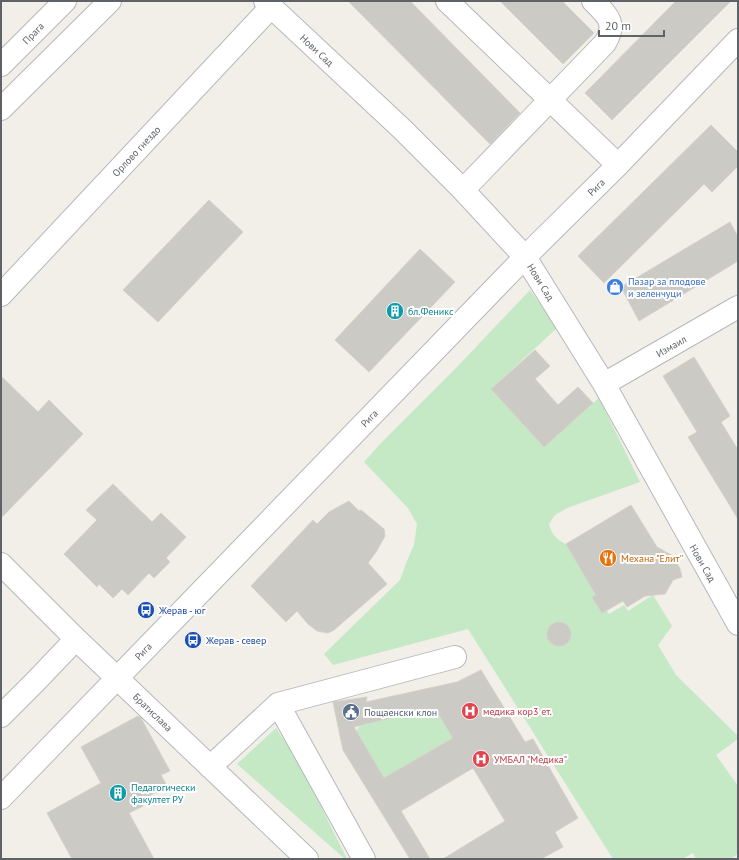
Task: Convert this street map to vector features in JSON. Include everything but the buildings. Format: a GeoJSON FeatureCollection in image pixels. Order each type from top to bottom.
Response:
{"type":"FeatureCollection","features":[{"type":"Feature","properties":{"kind":"street","name":"Прага"},"geometry":{"type":"LineString","coordinates":[[1,64],[65,1]]}},
{"type":"Feature","properties":{"kind":"street"},"geometry":{"type":"LineString","coordinates":[[1,109],[110,1]]}},
{"type":"Feature","properties":{"kind":"street"},"geometry":{"type":"LineString","coordinates":[[447,1],[618,165]]}},
{"type":"Feature","properties":{"kind":"street"},"geometry":{"type":"LineString","coordinates":[[463,190],[605,44],[610,35],[611,24],[608,16],[593,1]]}},
{"type":"Feature","properties":{"kind":"street","name":"Нови Сад"},"geometry":{"type":"LineString","coordinates":[[268,4],[396,124],[463,190],[525,257],[604,384],[738,624]]}},
{"type":"Feature","properties":{"kind":"street","name":"Орлово гнездо"},"geometry":{"type":"LineString","coordinates":[[1,295],[268,4]]}},
{"type":"Feature","properties":{"kind":"street","name":"Рига"},"geometry":{"type":"LineString","coordinates":[[1,798],[525,257],[618,165],[738,40]]}},
{"type":"Feature","properties":{"kind":"street","name":"Измаил"},"geometry":{"type":"LineString","coordinates":[[604,384],[738,307]]}},
{"type":"Feature","properties":{"kind":"street","name":"Братислава"},"geometry":{"type":"LineString","coordinates":[[1,564],[76,639],[307,859]]}},
{"type":"Feature","properties":{"kind":"street"},"geometry":{"type":"LineString","coordinates":[[1,716],[76,639]]}},
{"type":"Feature","properties":{"kind":"street"},"geometry":{"type":"LineString","coordinates":[[210,767],[278,704],[455,657]]}},
{"type":"Feature","properties":{"kind":"street"},"geometry":{"type":"LineString","coordinates":[[278,704],[364,859]]}},
{"type":"Feature","properties":{"kind":"green space"},"geometry":{"type":"Polygon","coordinates":[[[530,290],[557,328],[491,389],[544,447],[599,398],[640,482],[567,508],[555,515],[549,524],[550,528],[560,541],[566,544],[609,614],[624,605],[628,611],[653,595],[672,626],[658,645],[676,675],[738,736],[738,739],[716,755],[738,786],[738,854],[730,859],[696,859],[693,853],[682,859],[613,859],[468,629],[333,665],[324,654],[400,580],[414,545],[417,524],[408,508],[364,462],[530,290]]]}},
{"type":"Feature","properties":{"kind":"green space"},"geometry":{"type":"Polygon","coordinates":[[[418,711],[424,716],[439,715],[453,738],[384,778],[356,731],[360,726],[418,711]]]}},
{"type":"Feature","properties":{"kind":"green space"},"geometry":{"type":"Polygon","coordinates":[[[276,728],[305,772],[347,859],[345,859],[237,764],[276,728]]]}},
{"type":"Feature","properties":{"kind":"place","name":"Пазар за плодове и зеленчуци"},"geometry":{"type":"Point","coordinates":[615,287]}},
{"type":"Feature","properties":{"kind":"place","name":"бл.Феникс"},"geometry":{"type":"Point","coordinates":[395,311]}},
{"type":"Feature","properties":{"kind":"place","name":"Механа \"Елит''"},"geometry":{"type":"Point","coordinates":[608,558]}},
{"type":"Feature","properties":{"kind":"place","name":"Жерав - юг"},"geometry":{"type":"Point","coordinates":[146,610]}},
{"type":"Feature","properties":{"kind":"place","name":"Жерав - север"},"geometry":{"type":"Point","coordinates":[193,640]}},
{"type":"Feature","properties":{"kind":"place","name":"медика кор3 ет."},"geometry":{"type":"Point","coordinates":[470,711]}},
{"type":"Feature","properties":{"kind":"place","name":"Пощаенски клон"},"geometry":{"type":"Point","coordinates":[351,712]}},
{"type":"Feature","properties":{"kind":"place","name":"УМБАЛ \"Медика\""},"geometry":{"type":"Point","coordinates":[481,759]}},
{"type":"Feature","properties":{"kind":"place","name":"Педагогически факултет РУ"},"geometry":{"type":"Point","coordinates":[118,793]}}]}
